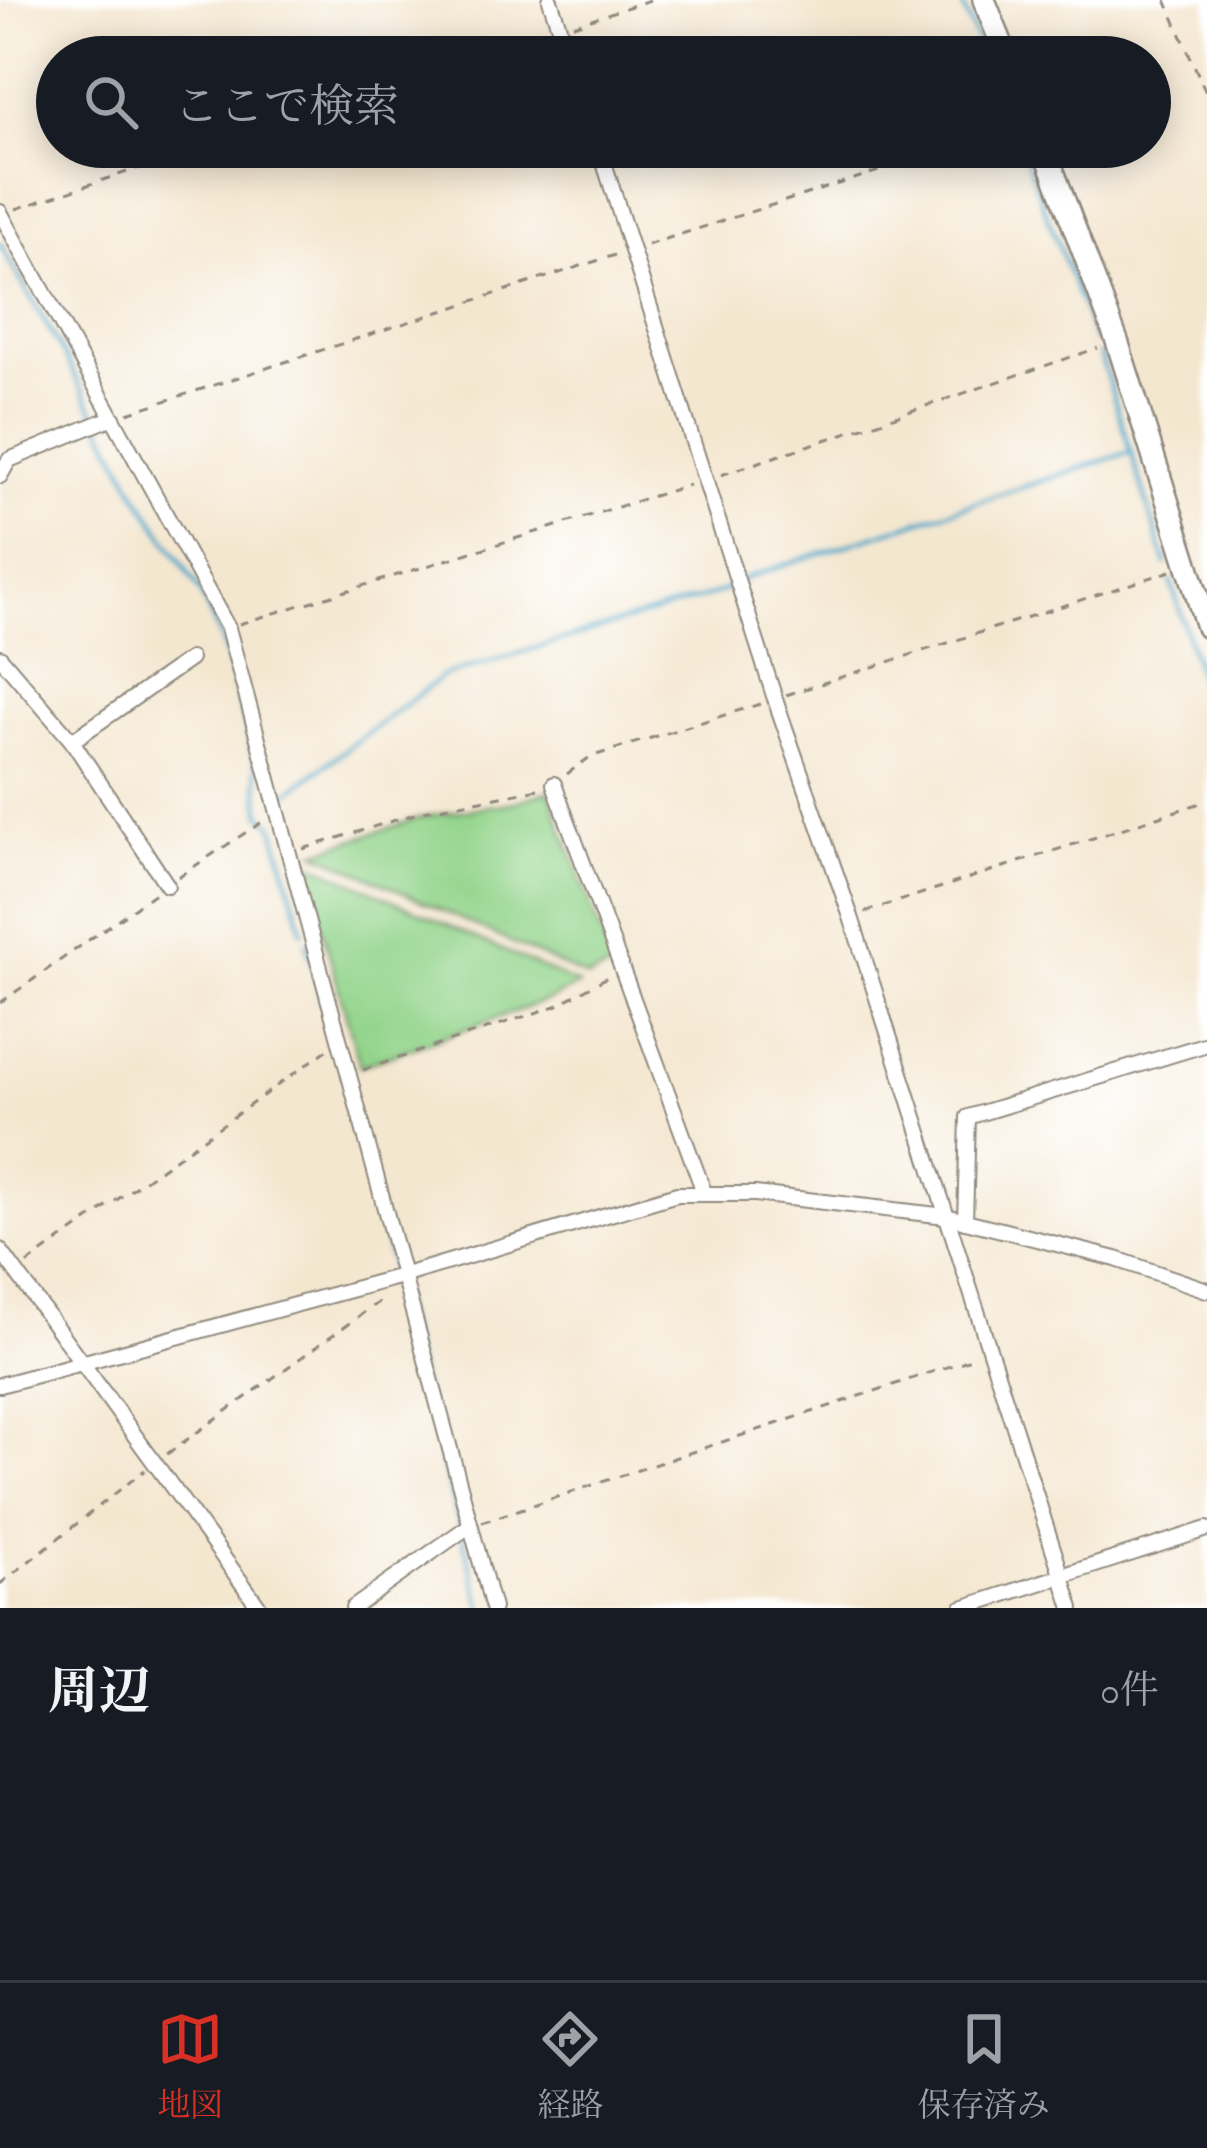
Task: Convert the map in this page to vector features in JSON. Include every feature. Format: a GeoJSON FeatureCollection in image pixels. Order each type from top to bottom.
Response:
{"type":"FeatureCollection","features":[{"type":"Feature","properties":{"kind":"main road"},"geometry":{"type":"LineString","coordinates":[[984,0],[999,36]]}},
{"type":"Feature","properties":{"kind":"main road"},"geometry":{"type":"LineString","coordinates":[[1052,168],[1117,341],[1207,627]]}},
{"type":"Feature","properties":{"kind":"street"},"geometry":{"type":"LineString","coordinates":[[550,0],[561,36]]}},
{"type":"Feature","properties":{"kind":"street"},"geometry":{"type":"LineString","coordinates":[[606,168],[1072,1608]]}},
{"type":"Feature","properties":{"kind":"street"},"geometry":{"type":"LineString","coordinates":[[0,213],[228,628],[493,1608]]}},
{"type":"Feature","properties":{"kind":"street"},"geometry":{"type":"LineString","coordinates":[[0,476],[9,460],[111,418]]}},
{"type":"Feature","properties":{"kind":"street"},"geometry":{"type":"LineString","coordinates":[[0,657],[72,741],[167,885]]}},
{"type":"Feature","properties":{"kind":"street"},"geometry":{"type":"LineString","coordinates":[[72,741],[190,659]]}},
{"type":"Feature","properties":{"kind":"street"},"geometry":{"type":"LineString","coordinates":[[554,784],[704,1192]]}},
{"type":"Feature","properties":{"kind":"street"},"geometry":{"type":"LineString","coordinates":[[964,1220],[968,1117],[1207,1044]]}},
{"type":"Feature","properties":{"kind":"street"},"geometry":{"type":"LineString","coordinates":[[0,1385],[404,1275],[677,1194],[755,1194],[946,1216],[1116,1259],[1207,1290]]}},
{"type":"Feature","properties":{"kind":"street"},"geometry":{"type":"LineString","coordinates":[[0,1250],[260,1608]]}},
{"type":"Feature","properties":{"kind":"street"},"geometry":{"type":"LineString","coordinates":[[352,1608],[469,1526]]}},
{"type":"Feature","properties":{"kind":"street"},"geometry":{"type":"LineString","coordinates":[[962,1608],[1207,1529]]}},
{"type":"Feature","properties":{"kind":"path"},"geometry":{"type":"LineString","coordinates":[[538,36],[650,0]]}},
{"type":"Feature","properties":{"kind":"path"},"geometry":{"type":"LineString","coordinates":[[1166,0],[1207,95]]}},
{"type":"Feature","properties":{"kind":"path"},"geometry":{"type":"LineString","coordinates":[[0,213],[138,168]]}},
{"type":"Feature","properties":{"kind":"path"},"geometry":{"type":"LineString","coordinates":[[111,418],[889,168]]}},
{"type":"Feature","properties":{"kind":"path"},"geometry":{"type":"LineString","coordinates":[[228,628],[707,479],[1117,341]]}},
{"type":"Feature","properties":{"kind":"path"},"geometry":{"type":"LineString","coordinates":[[290,853],[424,812],[554,784],[590,757],[1189,565]]}},
{"type":"Feature","properties":{"kind":"path"},"geometry":{"type":"LineString","coordinates":[[851,917],[1207,801]]}},
{"type":"Feature","properties":{"kind":"path"},"geometry":{"type":"LineString","coordinates":[[0,1003],[280,810]]}},
{"type":"Feature","properties":{"kind":"path"},"geometry":{"type":"LineString","coordinates":[[350,1075],[556,1006],[623,968]]}},
{"type":"Feature","properties":{"kind":"path"},"geometry":{"type":"LineString","coordinates":[[16,1272],[340,1040]]}},
{"type":"Feature","properties":{"kind":"path"},"geometry":{"type":"LineString","coordinates":[[0,1584],[153,1465],[384,1298]]}},
{"type":"Feature","properties":{"kind":"path"},"geometry":{"type":"LineString","coordinates":[[469,1526],[992,1352]]}},
{"type":"Feature","properties":{"kind":"green space"},"geometry":{"type":"Polygon","coordinates":[[[549,791],[613,967],[588,978],[316,852],[422,817],[515,802],[549,791]]]}},
{"type":"Feature","properties":{"kind":"green space"},"geometry":{"type":"Polygon","coordinates":[[[303,859],[579,985],[360,1066],[303,859]]]}},
{"type":"Feature","properties":{"kind":"waterway"},"geometry":{"type":"LineString","coordinates":[[960,0],[975,36]]}},
{"type":"Feature","properties":{"kind":"waterway"},"geometry":{"type":"LineString","coordinates":[[1029,168],[1095,341]]}},
{"type":"Feature","properties":{"kind":"waterway"},"geometry":{"type":"LineString","coordinates":[[0,244],[139,498],[197,586],[222,640],[256,765],[261,813],[273,825],[303,932]]}},
{"type":"Feature","properties":{"kind":"waterway"},"geometry":{"type":"LineString","coordinates":[[1100,354],[1166,564]]}},
{"type":"Feature","properties":{"kind":"waterway"},"geometry":{"type":"LineString","coordinates":[[280,799],[443,676],[721,592],[748,577],[1130,452]]}},
{"type":"Feature","properties":{"kind":"waterway"},"geometry":{"type":"LineString","coordinates":[[1171,581],[1207,702]]}},
{"type":"Feature","properties":{"kind":"waterway"},"geometry":{"type":"LineString","coordinates":[[307,943],[327,1019]]}},
{"type":"Feature","properties":{"kind":"waterway"},"geometry":{"type":"LineString","coordinates":[[376,1201],[393,1272]]}},
{"type":"Feature","properties":{"kind":"waterway"},"geometry":{"type":"LineString","coordinates":[[395,1283],[460,1527]]}},
{"type":"Feature","properties":{"kind":"waterway"},"geometry":{"type":"LineString","coordinates":[[463,1538],[482,1608]]}}]}
